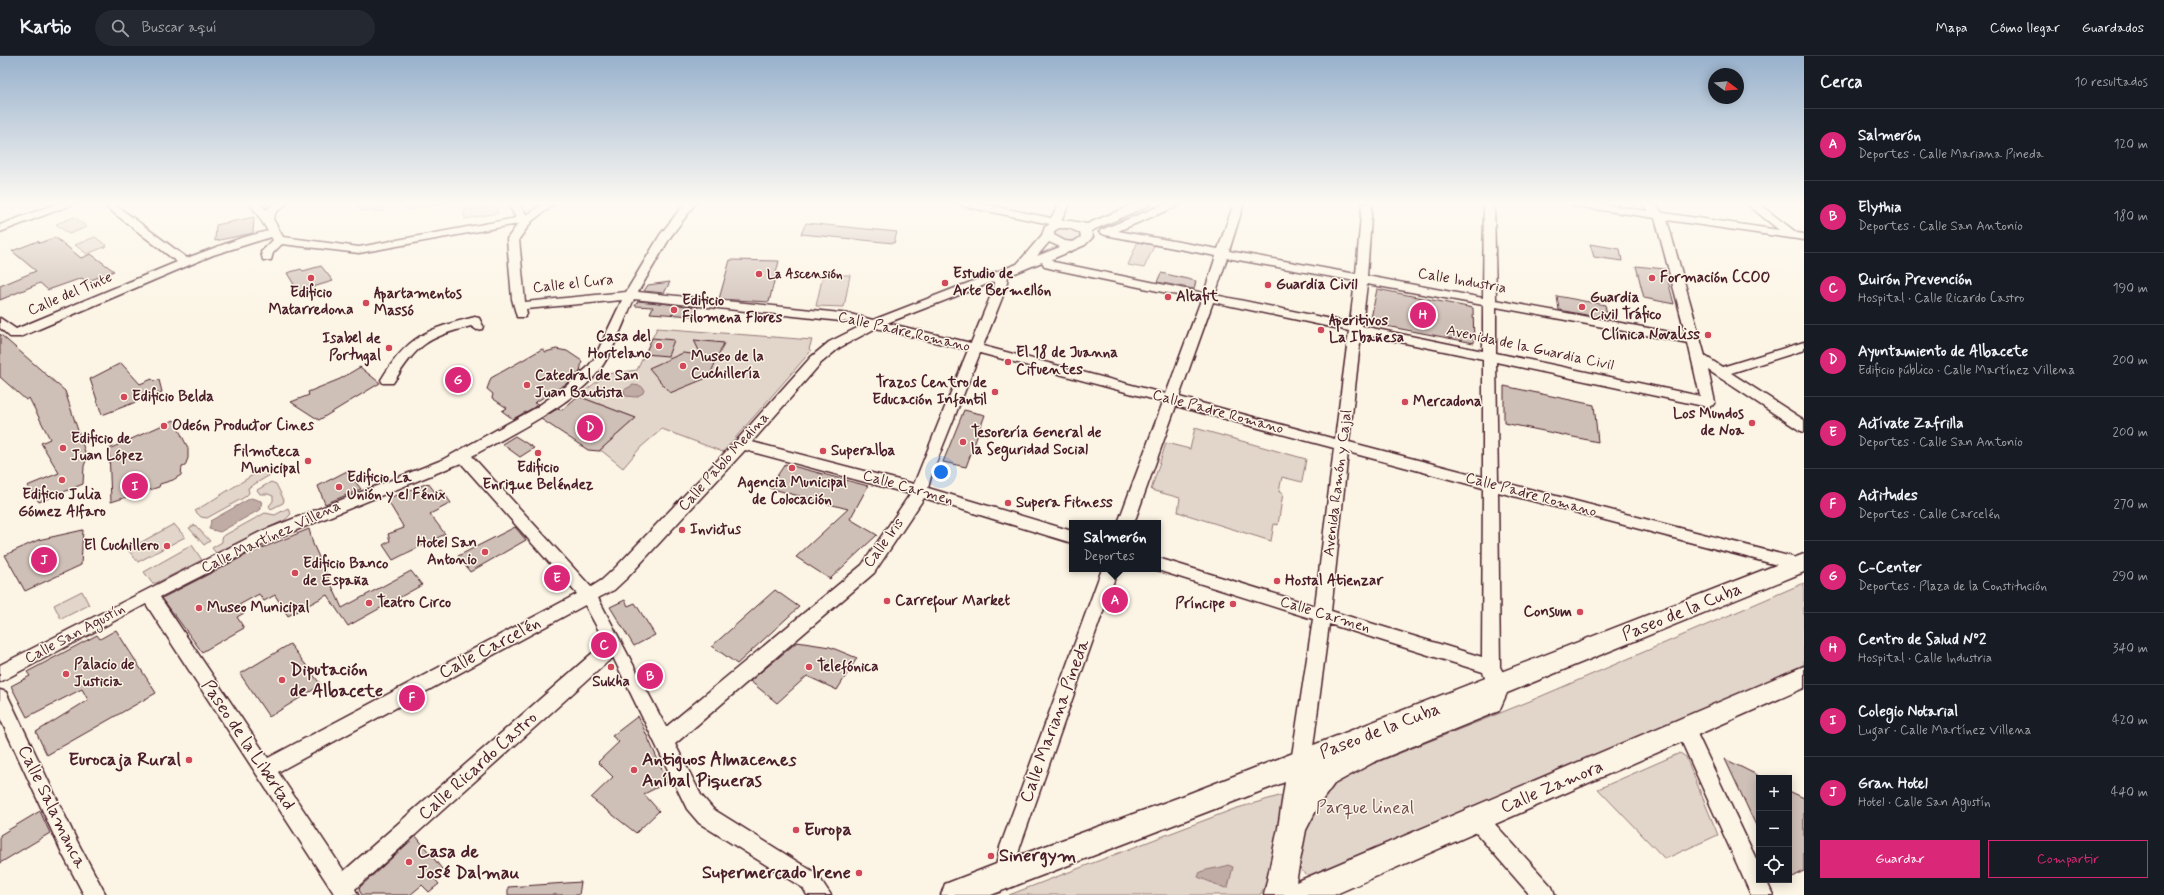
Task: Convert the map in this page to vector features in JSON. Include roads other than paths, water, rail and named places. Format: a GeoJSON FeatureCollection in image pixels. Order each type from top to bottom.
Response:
{"type":"FeatureCollection","features":[{"type":"Feature","properties":{"kind":"main road","name":"Paseo de la Cuba"},"geometry":{"type":"LineString","coordinates":[[956,895],[1004,875],[1166,815],[1301,762],[1496,675],[1802,564]]}},
{"type":"Feature","properties":{"kind":"main road"},"geometry":{"type":"LineString","coordinates":[[1292,828],[1310,794],[1324,775],[1366,753],[1490,703],[1496,675]]}},
{"type":"Feature","properties":{"kind":"main road","name":"Calle Zamora"},"geometry":{"type":"LineString","coordinates":[[1300,895],[1804,678]]}},
{"type":"Feature","properties":{"kind":"main road"},"geometry":{"type":"LineString","coordinates":[[1278,895],[1292,828],[1301,762]]}},
{"type":"Feature","properties":{"kind":"street"},"geometry":{"type":"LineString","coordinates":[[158,242],[186,263]]}},
{"type":"Feature","properties":{"kind":"street","name":"Calle del Tinte"},"geometry":{"type":"LineString","coordinates":[[1,324],[15,334],[239,242]]}},
{"type":"Feature","properties":{"kind":"street"},"geometry":{"type":"LineString","coordinates":[[267,258],[267,252],[273,242]]}},
{"type":"Feature","properties":{"kind":"street"},"geometry":{"type":"LineString","coordinates":[[312,242],[359,250],[402,242]]}},
{"type":"Feature","properties":{"kind":"street","name":"Calle el Cura"},"geometry":{"type":"LineString","coordinates":[[513,242],[521,310],[548,303],[624,295]]}},
{"type":"Feature","properties":{"kind":"street","name":"Calle Martínez Villena"},"geometry":{"type":"LineString","coordinates":[[149,595],[279,530],[463,456],[527,423],[592,371],[600,360],[624,295],[661,242]]}},
{"type":"Feature","properties":{"kind":"street"},"geometry":{"type":"LineString","coordinates":[[1005,272],[1027,260],[1043,242]]}},
{"type":"Feature","properties":{"kind":"street"},"geometry":{"type":"LineString","coordinates":[[1056,242],[1065,245],[1070,242]]}},
{"type":"Feature","properties":{"kind":"street"},"geometry":{"type":"LineString","coordinates":[[1005,272],[1045,257],[1070,242]]}},
{"type":"Feature","properties":{"kind":"street","name":"Calle Industria"},"geometry":{"type":"LineString","coordinates":[[1162,242],[1694,340]]}},
{"type":"Feature","properties":{"kind":"street"},"geometry":{"type":"LineString","coordinates":[[1127,520],[1170,399],[1208,299],[1225,242]]}},
{"type":"Feature","properties":{"kind":"street","name":"Avenida Ramón y Cajal"},"geometry":{"type":"LineString","coordinates":[[1301,762],[1322,614],[1365,242]]}},
{"type":"Feature","properties":{"kind":"street"},"geometry":{"type":"LineString","coordinates":[[1489,242],[1488,356],[1496,675]]}},
{"type":"Feature","properties":{"kind":"street"},"geometry":{"type":"LineString","coordinates":[[1667,242],[1699,358],[1804,427]]}},
{"type":"Feature","properties":{"kind":"street","name":"Avenida de la Guardia Civil"},"geometry":{"type":"LineString","coordinates":[[1045,257],[1048,264],[1208,299],[1708,402],[1699,358]]}},
{"type":"Feature","properties":{"kind":"street","name":"Calle Pablo Medina"},"geometry":{"type":"LineString","coordinates":[[588,595],[608,585],[622,572],[742,444],[816,360],[834,346],[876,323],[1005,272]]}},
{"type":"Feature","properties":{"kind":"street","name":"Calle Iris"},"geometry":{"type":"LineString","coordinates":[[664,740],[868,569],[891,537],[920,491],[925,473],[1000,288],[1005,272]]}},
{"type":"Feature","properties":{"kind":"street","name":"Calle Padre Romano"},"geometry":{"type":"LineString","coordinates":[[624,295],[850,318],[876,323],[1170,399],[1491,485],[1802,564]]}},
{"type":"Feature","properties":{"kind":"street"},"geometry":{"type":"LineString","coordinates":[[388,380],[405,352],[422,338],[475,321],[477,326]]}},
{"type":"Feature","properties":{"kind":"street"},"geometry":{"type":"LineString","coordinates":[[1720,372],[1804,346]]}},
{"type":"Feature","properties":{"kind":"street","name":"Calle Carmen"},"geometry":{"type":"LineString","coordinates":[[742,444],[920,491],[1069,536]]}},
{"type":"Feature","properties":{"kind":"street"},"geometry":{"type":"LineString","coordinates":[[463,456],[588,595],[615,644],[694,802],[706,816],[810,881],[820,895]]}},
{"type":"Feature","properties":{"kind":"street","name":"Calle Carmen"},"geometry":{"type":"LineString","coordinates":[[1161,565],[1322,614],[1496,675]]}},
{"type":"Feature","properties":{"kind":"street","name":"Calle Mariana Pineda"},"geometry":{"type":"LineString","coordinates":[[1004,875],[1010,847],[1109,572]]}},
{"type":"Feature","properties":{"kind":"street","name":"Calle San Agustín"},"geometry":{"type":"LineString","coordinates":[[0,674],[149,595]]}},
{"type":"Feature","properties":{"kind":"street","name":"Paseo de la Libertad"},"geometry":{"type":"LineString","coordinates":[[149,595],[199,673],[266,769],[344,891]]}},
{"type":"Feature","properties":{"kind":"street","name":"Calle Carcelén"},"geometry":{"type":"LineString","coordinates":[[266,769],[588,595]]}},
{"type":"Feature","properties":{"kind":"street","name":"Calle Ricardo Castro"},"geometry":{"type":"LineString","coordinates":[[344,891],[615,644]]}},
{"type":"Feature","properties":{"kind":"street","name":"Calle Salamanca"},"geometry":{"type":"LineString","coordinates":[[0,698],[70,848],[95,895]]}},
{"type":"Feature","properties":{"kind":"street"},"geometry":{"type":"LineString","coordinates":[[1685,729],[1762,895]]}},
{"type":"Feature","properties":{"kind":"street"},"geometry":{"type":"LineString","coordinates":[[1477,819],[1544,895]]}},
{"type":"Feature","properties":{"kind":"place","name":"La Ascensión"},"geometry":{"type":"Point","coordinates":[759,274]}},
{"type":"Feature","properties":{"kind":"place","name":"Edificio Matarredona"},"geometry":{"type":"Point","coordinates":[311,278]}},
{"type":"Feature","properties":{"kind":"place","name":"Formación CCOO"},"geometry":{"type":"Point","coordinates":[1652,278]}},
{"type":"Feature","properties":{"kind":"place","name":"Estudio de Arte Bermellón"},"geometry":{"type":"Point","coordinates":[945,283]}},
{"type":"Feature","properties":{"kind":"place","name":"Guardia Civil"},"geometry":{"type":"Point","coordinates":[1268,285]}},
{"type":"Feature","properties":{"kind":"place","name":"Altafit"},"geometry":{"type":"Point","coordinates":[1168,297]}},
{"type":"Feature","properties":{"kind":"place","name":"Apartamentos Massó"},"geometry":{"type":"Point","coordinates":[366,303]}},
{"type":"Feature","properties":{"kind":"place","name":"Guardia Civil Tráfico"},"geometry":{"type":"Point","coordinates":[1582,307]}},
{"type":"Feature","properties":{"kind":"place","name":"Edificio Filomena Flores"},"geometry":{"type":"Point","coordinates":[674,310]}},
{"type":"Feature","properties":{"kind":"place","name":"Centro de Salud Nº2"},"geometry":{"type":"Point","coordinates":[1423,315]}},
{"type":"Feature","properties":{"kind":"place","name":"Aperitivos La Ibañesa"},"geometry":{"type":"Point","coordinates":[1321,330]}},
{"type":"Feature","properties":{"kind":"place","name":"Clínica Novaliss"},"geometry":{"type":"Point","coordinates":[1708,335]}},
{"type":"Feature","properties":{"kind":"place","name":"Casa del Hortelano"},"geometry":{"type":"Point","coordinates":[659,346]}},
{"type":"Feature","properties":{"kind":"place","name":"Isabel de Portugal"},"geometry":{"type":"Point","coordinates":[389,348]}},
{"type":"Feature","properties":{"kind":"place","name":"El 18 de Juanna Cifuentes"},"geometry":{"type":"Point","coordinates":[1008,362]}},
{"type":"Feature","properties":{"kind":"place","name":"Museo de la Cuchillería"},"geometry":{"type":"Point","coordinates":[683,366]}},
{"type":"Feature","properties":{"kind":"place","name":"C-Center"},"geometry":{"type":"Point","coordinates":[458,380]}},
{"type":"Feature","properties":{"kind":"place","name":"Catedral de San Juan Bautista"},"geometry":{"type":"Point","coordinates":[527,385]}},
{"type":"Feature","properties":{"kind":"place","name":"Trazos Centro de Educación Infantil"},"geometry":{"type":"Point","coordinates":[995,392]}},
{"type":"Feature","properties":{"kind":"place","name":"Edificio Belda"},"geometry":{"type":"Point","coordinates":[124,397]}},
{"type":"Feature","properties":{"kind":"place","name":"Mercadona"},"geometry":{"type":"Point","coordinates":[1405,402]}},
{"type":"Feature","properties":{"kind":"place","name":"Los Mundos de Noa"},"geometry":{"type":"Point","coordinates":[1752,423]}},
{"type":"Feature","properties":{"kind":"place","name":"Odeón Productor Cines"},"geometry":{"type":"Point","coordinates":[164,426]}},
{"type":"Feature","properties":{"kind":"place","name":"Ayuntamiento de Albacete"},"geometry":{"type":"Point","coordinates":[590,428]}},
{"type":"Feature","properties":{"kind":"place","name":"Tesorería General de la Seguridad Social"},"geometry":{"type":"Point","coordinates":[963,442]}},
{"type":"Feature","properties":{"kind":"place","name":"Edificio de Juan López"},"geometry":{"type":"Point","coordinates":[63,448]}},
{"type":"Feature","properties":{"kind":"place","name":"Superalba"},"geometry":{"type":"Point","coordinates":[823,451]}},
{"type":"Feature","properties":{"kind":"place","name":"Edificio Enrique Beléndez"},"geometry":{"type":"Point","coordinates":[538,453]}},
{"type":"Feature","properties":{"kind":"place","name":"Filmoteca Municipal"},"geometry":{"type":"Point","coordinates":[308,461]}},
{"type":"Feature","properties":{"kind":"place","name":"Agencia Municipal de Colocación"},"geometry":{"type":"Point","coordinates":[792,468]}},
{"type":"Feature","properties":{"kind":"place","name":"Edificio Julia Gómez Alfaro"},"geometry":{"type":"Point","coordinates":[62,480]}},
{"type":"Feature","properties":{"kind":"place","name":"Colegio Notarial"},"geometry":{"type":"Point","coordinates":[135,486]}},
{"type":"Feature","properties":{"kind":"place","name":"Edificio La Unión y el Fénix"},"geometry":{"type":"Point","coordinates":[339,487]}},
{"type":"Feature","properties":{"kind":"place","name":"Supera Fitness"},"geometry":{"type":"Point","coordinates":[1008,503]}},
{"type":"Feature","properties":{"kind":"place","name":"Invictus"},"geometry":{"type":"Point","coordinates":[682,530]}},
{"type":"Feature","properties":{"kind":"place","name":"El Cuchillero"},"geometry":{"type":"Point","coordinates":[167,546]}},
{"type":"Feature","properties":{"kind":"place","name":"Hotel San Antonio"},"geometry":{"type":"Point","coordinates":[485,552]}},
{"type":"Feature","properties":{"kind":"place","name":"Gran Hotel"},"geometry":{"type":"Point","coordinates":[44,560]}},
{"type":"Feature","properties":{"kind":"place","name":"Edificio Banco de España"},"geometry":{"type":"Point","coordinates":[295,573]}},
{"type":"Feature","properties":{"kind":"place","name":"Actívate Zafrilla"},"geometry":{"type":"Point","coordinates":[557,578]}},
{"type":"Feature","properties":{"kind":"place","name":"Hostal Atienzar"},"geometry":{"type":"Point","coordinates":[1277,581]}},
{"type":"Feature","properties":{"kind":"place","name":"Salmerón"},"geometry":{"type":"Point","coordinates":[1115,600]}},
{"type":"Feature","properties":{"kind":"place","name":"Carrefour Market"},"geometry":{"type":"Point","coordinates":[887,601]}},
{"type":"Feature","properties":{"kind":"place","name":"Teatro Circo"},"geometry":{"type":"Point","coordinates":[369,603]}},
{"type":"Feature","properties":{"kind":"place","name":"Príncipe"},"geometry":{"type":"Point","coordinates":[1233,604]}},
{"type":"Feature","properties":{"kind":"place","name":"Museo Municipal"},"geometry":{"type":"Point","coordinates":[199,608]}},
{"type":"Feature","properties":{"kind":"place","name":"Consum"},"geometry":{"type":"Point","coordinates":[1580,612]}},
{"type":"Feature","properties":{"kind":"place","name":"Quirón Prevención"},"geometry":{"type":"Point","coordinates":[604,645]}},
{"type":"Feature","properties":{"kind":"place","name":"Sukha"},"geometry":{"type":"Point","coordinates":[611,667]}},
{"type":"Feature","properties":{"kind":"place","name":"Telefónica"},"geometry":{"type":"Point","coordinates":[809,667]}},
{"type":"Feature","properties":{"kind":"place","name":"Palacio de Justicia"},"geometry":{"type":"Point","coordinates":[66,674]}},
{"type":"Feature","properties":{"kind":"place","name":"Elythia"},"geometry":{"type":"Point","coordinates":[650,676]}},
{"type":"Feature","properties":{"kind":"place","name":"Diputación de Albacete"},"geometry":{"type":"Point","coordinates":[282,680]}},
{"type":"Feature","properties":{"kind":"place","name":"Actitudes"},"geometry":{"type":"Point","coordinates":[412,698]}},
{"type":"Feature","properties":{"kind":"place","name":"Eurocaja Rural"},"geometry":{"type":"Point","coordinates":[189,760]}},
{"type":"Feature","properties":{"kind":"place","name":"Antiguos Almacenes Aníbal Piqueras"},"geometry":{"type":"Point","coordinates":[634,770]}},
{"type":"Feature","properties":{"kind":"place","name":"Europa"},"geometry":{"type":"Point","coordinates":[796,830]}},
{"type":"Feature","properties":{"kind":"place","name":"Sinergym"},"geometry":{"type":"Point","coordinates":[991,856]}},
{"type":"Feature","properties":{"kind":"place","name":"Casa de José Dalmau"},"geometry":{"type":"Point","coordinates":[409,862]}},
{"type":"Feature","properties":{"kind":"place","name":"Supermercado Irene"},"geometry":{"type":"Point","coordinates":[859,873]}},
{"type":"Feature","properties":{"kind":"park label","name":"Parque lineal"},"geometry":{"type":"Point","coordinates":[1365,808]}}]}
